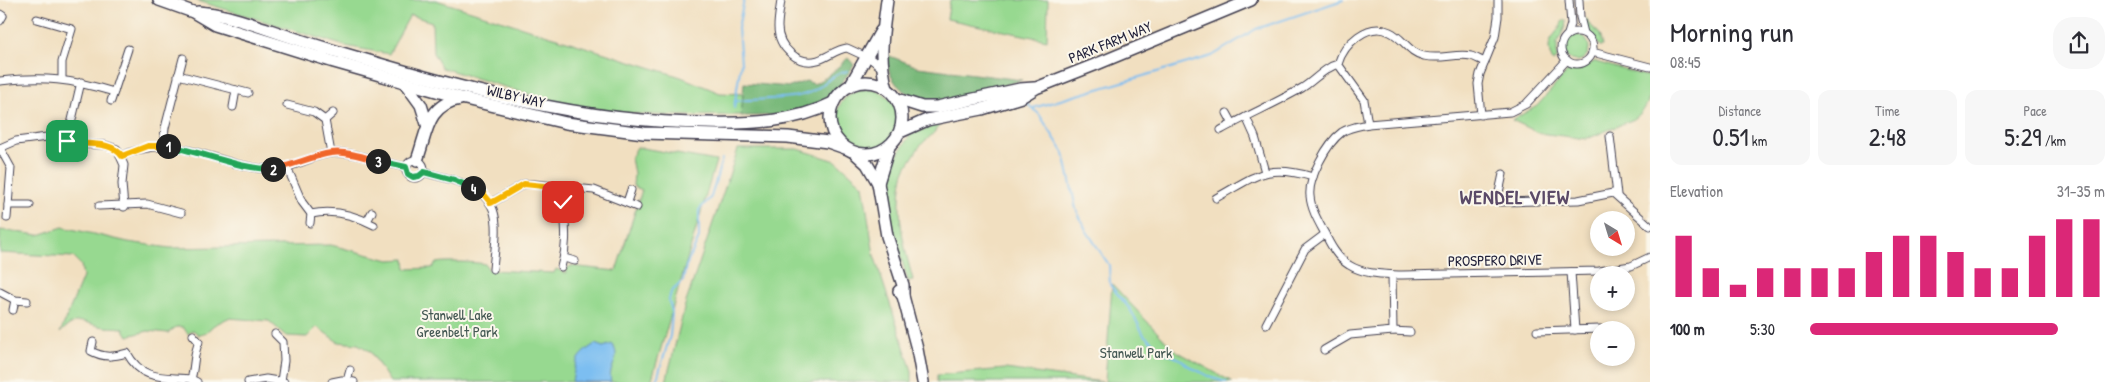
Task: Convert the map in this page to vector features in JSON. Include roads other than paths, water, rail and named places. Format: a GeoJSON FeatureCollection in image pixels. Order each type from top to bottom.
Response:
{"type":"FeatureCollection","features":[{"type":"Feature","properties":{"kind":"main road","name":"WILBY WAY"},"geometry":{"type":"LineString","coordinates":[[158,0],[193,12],[224,28],[405,83],[566,123],[653,134],[788,137],[828,142],[845,148]]}},
{"type":"Feature","properties":{"kind":"main road"},"geometry":{"type":"LineString","coordinates":[[887,89],[882,68],[883,27],[888,0]]}},
{"type":"Feature","properties":{"kind":"main road","name":"PARK FARM WAY"},"geometry":{"type":"LineString","coordinates":[[900,132],[927,120],[982,109],[1021,98],[1036,88],[1251,0]]}},
{"type":"Feature","properties":{"kind":"main road","name":"WILBY WAY"},"geometry":{"type":"LineString","coordinates":[[193,12],[220,14],[336,51],[445,82],[530,103],[594,116],[648,122],[728,124],[788,118],[820,110],[833,103]]}},
{"type":"Feature","properties":{"kind":"main road"},"geometry":{"type":"LineString","coordinates":[[850,86],[883,27]]}},
{"type":"Feature","properties":{"kind":"main road"},"geometry":{"type":"LineString","coordinates":[[878,183],[889,147],[900,132],[902,112],[897,99],[887,89],[869,82],[850,86],[843,90],[833,103],[830,117],[832,131],[845,148],[856,154],[867,164],[878,183],[887,236],[894,260],[893,274],[918,348],[923,382]]}},
{"type":"Feature","properties":{"kind":"main road"},"geometry":{"type":"LineString","coordinates":[[405,83],[421,104],[427,124]]}},
{"type":"Feature","properties":{"kind":"main road","name":"PARK FARM WAY"},"geometry":{"type":"LineString","coordinates":[[897,99],[922,107],[937,107],[1020,89],[1036,88]]}},
{"type":"Feature","properties":{"kind":"main road"},"geometry":{"type":"LineString","coordinates":[[417,160],[427,124],[441,106],[462,98]]}},
{"type":"Feature","properties":{"kind":"main road"},"geometry":{"type":"LineString","coordinates":[[856,154],[870,155],[889,147]]}},
{"type":"Feature","properties":{"kind":"street"},"geometry":{"type":"LineString","coordinates":[[781,0],[778,25],[779,34],[784,46],[795,57],[814,61],[847,48],[882,68]]}},
{"type":"Feature","properties":{"kind":"street"},"geometry":{"type":"LineString","coordinates":[[1481,115],[1478,84],[1496,37],[1498,0]]}},
{"type":"Feature","properties":{"kind":"street"},"geometry":{"type":"LineString","coordinates":[[1569,0],[1571,24],[1562,45],[1562,53],[1567,60],[1574,63],[1582,63],[1588,59],[1592,52],[1592,41],[1584,33],[1580,17],[1579,0]]}},
{"type":"Feature","properties":{"kind":"street"},"geometry":{"type":"LineString","coordinates":[[0,14],[4,16],[0,21]]}},
{"type":"Feature","properties":{"kind":"street"},"geometry":{"type":"LineString","coordinates":[[37,19],[72,29],[62,62],[62,79]]}},
{"type":"Feature","properties":{"kind":"street"},"geometry":{"type":"LineString","coordinates":[[1338,64],[1340,57],[1359,35],[1367,30],[1381,29],[1390,32],[1404,45],[1424,56],[1437,58],[1470,56],[1485,62]]}},
{"type":"Feature","properties":{"kind":"street"},"geometry":{"type":"LineString","coordinates":[[1568,34],[1573,32],[1584,33]]}},
{"type":"Feature","properties":{"kind":"street"},"geometry":{"type":"LineString","coordinates":[[111,101],[128,49]]}},
{"type":"Feature","properties":{"kind":"street"},"geometry":{"type":"LineString","coordinates":[[1592,52],[1650,68]]}},
{"type":"Feature","properties":{"kind":"street"},"geometry":{"type":"LineString","coordinates":[[163,146],[165,128],[183,58]]}},
{"type":"Feature","properties":{"kind":"street"},"geometry":{"type":"LineString","coordinates":[[1266,324],[1305,249],[1325,234],[1314,212],[1310,196],[1312,176],[1336,137],[1352,127],[1368,124],[1481,115],[1510,112],[1519,109],[1536,95],[1567,60]]}},
{"type":"Feature","properties":{"kind":"street"},"geometry":{"type":"LineString","coordinates":[[1221,130],[1299,89],[1329,67],[1338,64]]}},
{"type":"Feature","properties":{"kind":"street"},"geometry":{"type":"LineString","coordinates":[[1338,64],[1364,100],[1368,124]]}},
{"type":"Feature","properties":{"kind":"street"},"geometry":{"type":"LineString","coordinates":[[178,74],[248,93]]}},
{"type":"Feature","properties":{"kind":"street"},"geometry":{"type":"LineString","coordinates":[[0,81],[24,78],[62,79],[81,82],[114,92]]}},
{"type":"Feature","properties":{"kind":"street"},"geometry":{"type":"LineString","coordinates":[[67,141],[81,82]]}},
{"type":"Feature","properties":{"kind":"street"},"geometry":{"type":"LineString","coordinates":[[233,107],[236,90]]}},
{"type":"Feature","properties":{"kind":"street"},"geometry":{"type":"LineString","coordinates":[[287,105],[314,112],[325,120],[331,153]]}},
{"type":"Feature","properties":{"kind":"street"},"geometry":{"type":"LineString","coordinates":[[325,120],[333,113]]}},
{"type":"Feature","properties":{"kind":"street"},"geometry":{"type":"LineString","coordinates":[[1227,113],[1233,124]]}},
{"type":"Feature","properties":{"kind":"street"},"geometry":{"type":"LineString","coordinates":[[1246,117],[1255,137],[1265,172]]}},
{"type":"Feature","properties":{"kind":"street"},"geometry":{"type":"LineString","coordinates":[[1610,136],[1617,195]]}},
{"type":"Feature","properties":{"kind":"street"},"geometry":{"type":"LineString","coordinates":[[7,218],[11,168],[0,148],[16,141],[31,138],[47,137],[77,144],[104,145],[117,149],[122,156],[124,165],[122,184],[124,207]]}},
{"type":"Feature","properties":{"kind":"street"},"geometry":{"type":"LineString","coordinates":[[122,156],[148,146],[163,146],[190,150],[254,167],[271,169],[287,167],[331,153],[367,158],[406,167]]}},
{"type":"Feature","properties":{"kind":"street"},"geometry":{"type":"LineString","coordinates":[[406,167],[412,161],[417,160],[422,163],[424,172]]}},
{"type":"Feature","properties":{"kind":"street"},"geometry":{"type":"LineString","coordinates":[[287,167],[302,202],[311,214],[310,223]]}},
{"type":"Feature","properties":{"kind":"street"},"geometry":{"type":"LineString","coordinates":[[406,167],[408,174],[413,177],[419,176],[424,172]]}},
{"type":"Feature","properties":{"kind":"street"},"geometry":{"type":"LineString","coordinates":[[1216,198],[1265,172],[1291,170],[1312,176]]}},
{"type":"Feature","properties":{"kind":"street"},"geometry":{"type":"LineString","coordinates":[[424,172],[454,180],[481,191],[491,203],[497,220],[498,232],[493,269]]}},
{"type":"Feature","properties":{"kind":"street"},"geometry":{"type":"LineString","coordinates":[[1503,174],[1498,195],[1500,202],[1578,200],[1607,193],[1617,195],[1650,226]]}},
{"type":"Feature","properties":{"kind":"street"},"geometry":{"type":"LineString","coordinates":[[491,203],[524,184],[594,190],[637,206]]}},
{"type":"Feature","properties":{"kind":"street"},"geometry":{"type":"LineString","coordinates":[[561,267],[567,235],[563,188]]}},
{"type":"Feature","properties":{"kind":"street"},"geometry":{"type":"LineString","coordinates":[[626,202],[631,190]]}},
{"type":"Feature","properties":{"kind":"street"},"geometry":{"type":"LineString","coordinates":[[99,206],[124,207],[147,204],[181,214]]}},
{"type":"Feature","properties":{"kind":"street"},"geometry":{"type":"LineString","coordinates":[[8,205],[30,205]]}},
{"type":"Feature","properties":{"kind":"street"},"geometry":{"type":"LineString","coordinates":[[311,214],[322,211],[341,213],[360,217],[371,223],[372,212]]}},
{"type":"Feature","properties":{"kind":"street","name":"PROSPERO DRIVE"},"geometry":{"type":"LineString","coordinates":[[1325,234],[1342,260],[1363,271],[1392,275],[1599,271],[1649,261]]}},
{"type":"Feature","properties":{"kind":"street"},"geometry":{"type":"LineString","coordinates":[[564,258],[574,261]]}},
{"type":"Feature","properties":{"kind":"street"},"geometry":{"type":"LineString","coordinates":[[1571,272],[1575,330]]}},
{"type":"Feature","properties":{"kind":"street"},"geometry":{"type":"LineString","coordinates":[[1392,275],[1393,331]]}},
{"type":"Feature","properties":{"kind":"street"},"geometry":{"type":"LineString","coordinates":[[0,292],[15,300],[27,300]]}},
{"type":"Feature","properties":{"kind":"street"},"geometry":{"type":"LineString","coordinates":[[13,310],[15,300]]}},
{"type":"Feature","properties":{"kind":"street"},"geometry":{"type":"LineString","coordinates":[[1537,331],[1590,329]]}},
{"type":"Feature","properties":{"kind":"street"},"geometry":{"type":"LineString","coordinates":[[1324,350],[1350,335],[1393,331],[1410,332]]}},
{"type":"Feature","properties":{"kind":"street"},"geometry":{"type":"LineString","coordinates":[[82,353],[91,351],[101,356],[110,357],[126,349],[132,362],[149,376],[194,381],[194,358],[202,340],[192,334]]}},
{"type":"Feature","properties":{"kind":"street"},"geometry":{"type":"LineString","coordinates":[[248,382],[266,379],[283,381],[283,342],[275,334]]}},
{"type":"Feature","properties":{"kind":"street"},"geometry":{"type":"LineString","coordinates":[[283,342],[290,338]]}},
{"type":"Feature","properties":{"kind":"street"},"geometry":{"type":"LineString","coordinates":[[91,351],[93,342]]}},
{"type":"Feature","properties":{"kind":"street"},"geometry":{"type":"LineString","coordinates":[[332,382],[350,381],[350,370]]}},
{"type":"Feature","properties":{"kind":"water"},"geometry":{"type":"Polygon","coordinates":[[[595,344],[603,347],[612,344],[615,349],[616,354],[610,376],[611,382],[572,382],[580,355],[595,344]]]}},
{"type":"Feature","properties":{"kind":"waterway"},"geometry":{"type":"LineString","coordinates":[[734,108],[741,63],[738,28],[744,0]]}},
{"type":"Feature","properties":{"kind":"waterway"},"geometry":{"type":"LineString","coordinates":[[1033,108],[1212,56],[1256,29],[1343,0]]}},
{"type":"Feature","properties":{"kind":"waterway"},"geometry":{"type":"LineString","coordinates":[[735,101],[787,98],[806,94],[836,75],[847,71]]}},
{"type":"Feature","properties":{"kind":"waterway"},"geometry":{"type":"LineString","coordinates":[[1026,103],[1039,114],[1064,153],[1076,209],[1086,230],[1109,265],[1110,285],[1130,309],[1144,335],[1164,352],[1182,360],[1187,365],[1212,378],[1226,382]]}},
{"type":"Feature","properties":{"kind":"waterway"},"geometry":{"type":"LineString","coordinates":[[656,382],[670,336],[672,313],[669,300],[671,292],[683,281],[686,266],[699,238],[699,210],[711,197],[722,159]]}},
{"type":"Feature","properties":{"kind":"district","name":"WENDEL VIEW"},"geometry":{"type":"Point","coordinates":[1515,196]}},
{"type":"Feature","properties":{"kind":"park label","name":"Stanwell Lake Greenbelt Park"},"geometry":{"type":"Point","coordinates":[457,322]}},
{"type":"Feature","properties":{"kind":"park label","name":"Stanwell Park"},"geometry":{"type":"Point","coordinates":[1136,352]}}]}
